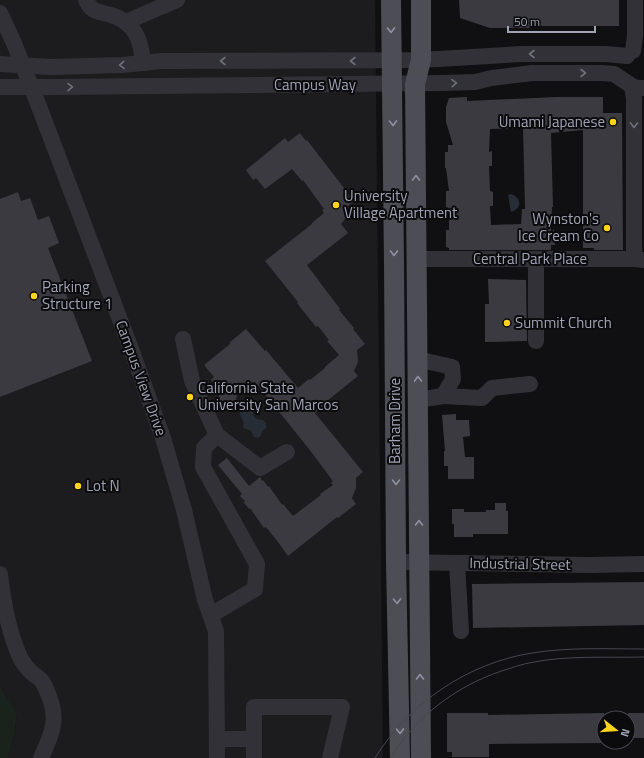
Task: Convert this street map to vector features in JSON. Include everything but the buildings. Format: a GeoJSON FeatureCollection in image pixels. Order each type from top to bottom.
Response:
{"type":"FeatureCollection","features":[{"type":"Feature","properties":{"kind":"main road"},"geometry":{"type":"LineString","coordinates":[[391,0],[392,60]]}},
{"type":"Feature","properties":{"kind":"main road"},"geometry":{"type":"LineString","coordinates":[[416,252],[415,84],[421,60],[421,0]]}},
{"type":"Feature","properties":{"kind":"main road","name":"Barham Drive"},"geometry":{"type":"LineString","coordinates":[[392,60],[396,562],[400,758]]}},
{"type":"Feature","properties":{"kind":"main road","name":"Barham Drive"},"geometry":{"type":"LineString","coordinates":[[416,252],[421,758]]}},
{"type":"Feature","properties":{"kind":"street"},"geometry":{"type":"LineString","coordinates":[[86,0],[91,9],[100,13],[114,16],[126,22],[135,32],[141,45],[142,63]]}},
{"type":"Feature","properties":{"kind":"street"},"geometry":{"type":"LineString","coordinates":[[126,22],[177,0]]}},
{"type":"Feature","properties":{"kind":"street"},"geometry":{"type":"LineString","coordinates":[[635,0],[635,52],[624,60],[622,72],[624,78],[634,85],[639,260]]}},
{"type":"Feature","properties":{"kind":"street","name":"Campus View Drive"},"geometry":{"type":"LineString","coordinates":[[0,13],[23,66],[127,339],[163,438],[184,510],[205,600],[216,631],[217,758]]}},
{"type":"Feature","properties":{"kind":"street","name":"Campus Way"},"geometry":{"type":"LineString","coordinates":[[0,64],[51,67],[122,65],[161,62],[421,60],[522,54],[602,54],[635,52]]}},
{"type":"Feature","properties":{"kind":"street","name":"Campus Way"},"geometry":{"type":"LineString","coordinates":[[0,87],[415,84],[475,82],[532,73],[602,72],[614,74],[634,85]]}},
{"type":"Feature","properties":{"kind":"street","name":"Central Park Place"},"geometry":{"type":"LineString","coordinates":[[416,252],[536,259],[639,260]]}},
{"type":"Feature","properties":{"kind":"street"},"geometry":{"type":"LineString","coordinates":[[536,259],[536,341]]}},
{"type":"Feature","properties":{"kind":"street"},"geometry":{"type":"LineString","coordinates":[[183,339],[192,381],[217,435],[260,468],[287,452]]}},
{"type":"Feature","properties":{"kind":"street"},"geometry":{"type":"LineString","coordinates":[[418,359],[452,366],[453,379],[443,396]]}},
{"type":"Feature","properties":{"kind":"street"},"geometry":{"type":"LineString","coordinates":[[418,400],[443,396],[482,398],[492,388],[530,384]]}},
{"type":"Feature","properties":{"kind":"street"},"geometry":{"type":"LineString","coordinates":[[211,616],[255,589],[257,564],[203,467],[204,448],[217,435]]}},
{"type":"Feature","properties":{"kind":"street","name":"Industrial Street"},"geometry":{"type":"LineString","coordinates":[[396,562],[590,565],[644,564]]}},
{"type":"Feature","properties":{"kind":"street"},"geometry":{"type":"LineString","coordinates":[[457,563],[461,631]]}},
{"type":"Feature","properties":{"kind":"street"},"geometry":{"type":"LineString","coordinates":[[0,574],[6,615],[19,655],[31,672],[41,680],[47,690],[54,711],[54,723],[50,738],[41,758]]}},
{"type":"Feature","properties":{"kind":"street"},"geometry":{"type":"LineString","coordinates":[[254,758],[254,707],[342,707],[330,758]]}},
{"type":"Feature","properties":{"kind":"street"},"geometry":{"type":"LineString","coordinates":[[217,739],[254,739]]}},
{"type":"Feature","properties":{"kind":"shaded area","name":"California State University San Marcos"},"geometry":{"type":"Polygon","coordinates":[[[0,0],[375,0],[383,758],[8,758],[14,736],[17,715],[0,686],[0,0]]]}},
{"type":"Feature","properties":{"kind":"shaded area"},"geometry":{"type":"Polygon","coordinates":[[[511,194],[519,201],[519,206],[515,211],[511,212],[508,195],[511,194]]]}},
{"type":"Feature","properties":{"kind":"shaded area"},"geometry":{"type":"Polygon","coordinates":[[[246,406],[250,406],[254,409],[253,413],[255,418],[263,420],[266,423],[266,428],[262,431],[261,436],[258,438],[254,437],[251,431],[244,428],[240,411],[246,406]]]}},
{"type":"Feature","properties":{"kind":"shaded area"},"geometry":{"type":"Polygon","coordinates":[[[0,686],[17,714],[14,736],[8,758],[0,758],[0,686]]]}},
{"type":"Feature","properties":{"kind":"tram line"},"geometry":{"type":"LineString","coordinates":[[375,758],[389,738],[423,703],[463,676],[485,666],[508,658],[546,651],[644,649]]}},
{"type":"Feature","properties":{"kind":"tram line"},"geometry":{"type":"LineString","coordinates":[[390,758],[414,727],[442,702],[458,691],[492,674],[543,660],[586,657],[644,657]]}},
{"type":"Feature","properties":{"kind":"place","name":"Umami Japanese"},"geometry":{"type":"Point","coordinates":[613,122]}},
{"type":"Feature","properties":{"kind":"place","name":"University Village Apartment"},"geometry":{"type":"Point","coordinates":[336,205]}},
{"type":"Feature","properties":{"kind":"place","name":"Wynston's Ice Cream Co"},"geometry":{"type":"Point","coordinates":[607,228]}},
{"type":"Feature","properties":{"kind":"place","name":"Parking Structure 1"},"geometry":{"type":"Point","coordinates":[34,296]}},
{"type":"Feature","properties":{"kind":"place","name":"Summit Church"},"geometry":{"type":"Point","coordinates":[507,323]}},
{"type":"Feature","properties":{"kind":"place","name":"California State University San Marcos"},"geometry":{"type":"Point","coordinates":[190,397]}},
{"type":"Feature","properties":{"kind":"place","name":"Lot N"},"geometry":{"type":"Point","coordinates":[78,486]}}]}
